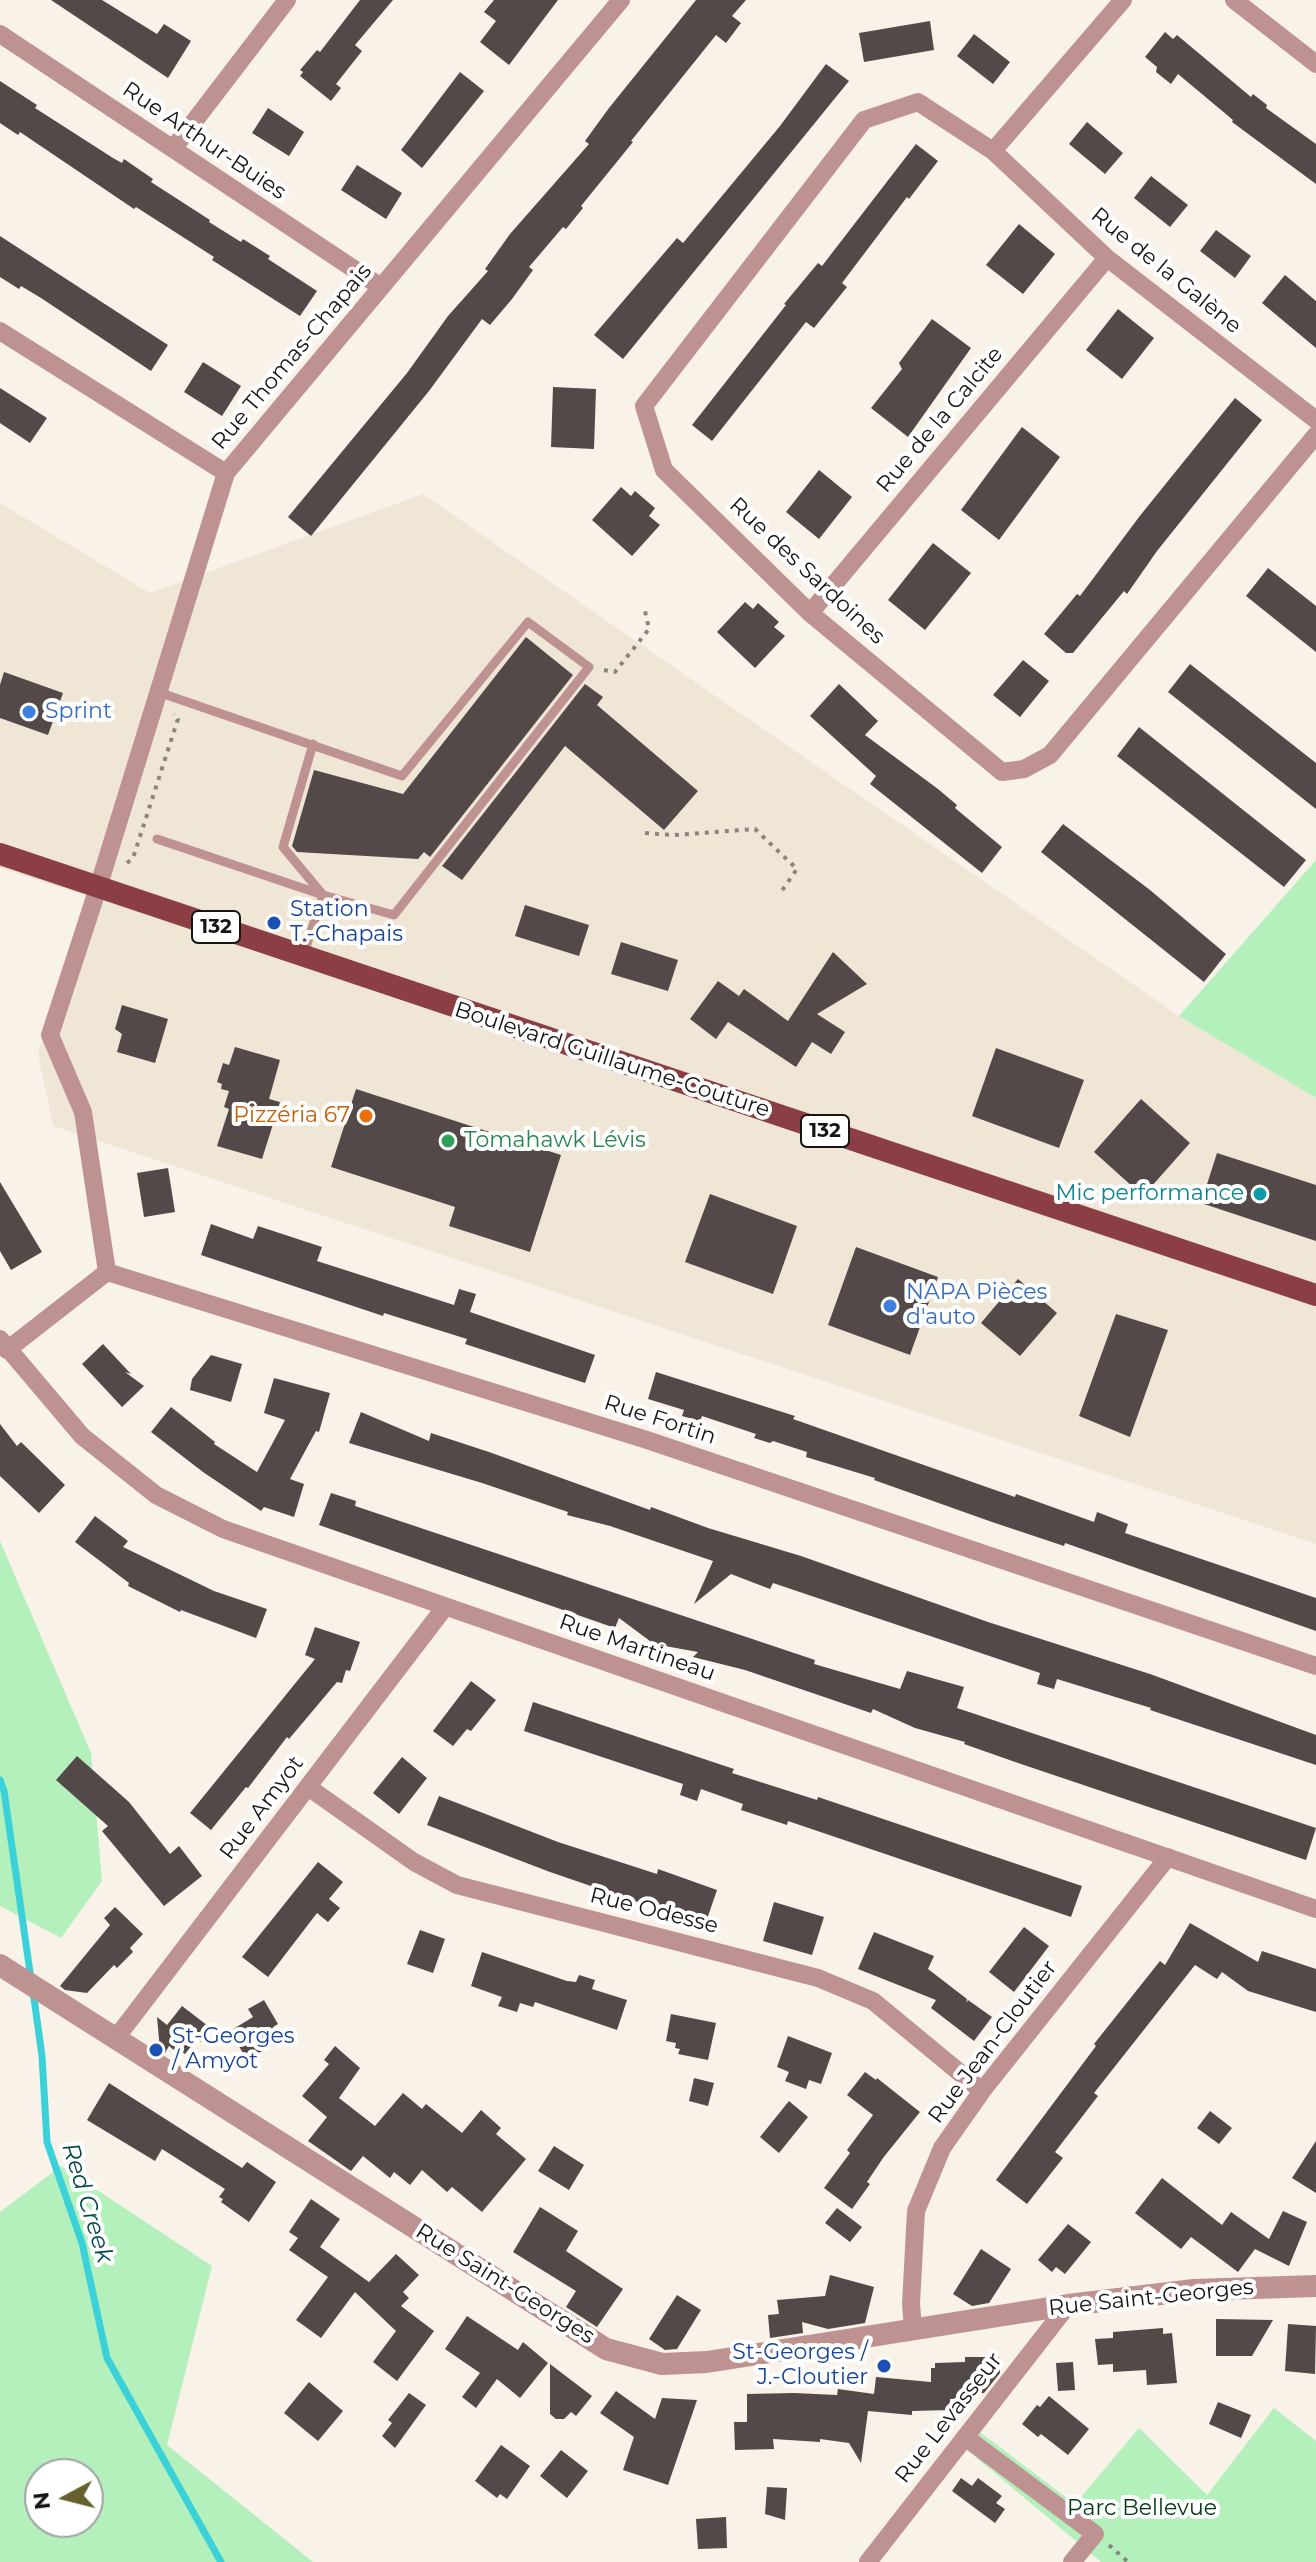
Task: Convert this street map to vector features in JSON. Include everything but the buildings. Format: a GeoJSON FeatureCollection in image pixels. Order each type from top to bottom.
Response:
{"type":"FeatureCollection","features":[{"type":"Feature","properties":{"kind":"main road","name":"Boulevard Guillaume-Couture"},"geometry":{"type":"LineString","coordinates":[[0,854],[1316,1295]]}},
{"type":"Feature","properties":{"kind":"street"},"geometry":{"type":"LineString","coordinates":[[173,149],[287,0]]}},
{"type":"Feature","properties":{"kind":"street","name":"Rue Thomas-Chapais"},"geometry":{"type":"LineString","coordinates":[[107,1272],[83,1112],[50,1035],[226,473],[621,0]]}},
{"type":"Feature","properties":{"kind":"street"},"geometry":{"type":"LineString","coordinates":[[993,151],[1123,0]]}},
{"type":"Feature","properties":{"kind":"street"},"geometry":{"type":"LineString","coordinates":[[1234,0],[1316,64]]}},
{"type":"Feature","properties":{"kind":"street","name":"Rue Arthur-Buies"},"geometry":{"type":"LineString","coordinates":[[0,34],[381,287]]}},
{"type":"Feature","properties":{"kind":"street","name":"Rue des Sardoines"},"geometry":{"type":"LineString","coordinates":[[993,151],[918,102],[864,120],[644,406],[664,470],[810,613],[1002,772],[1024,769],[1050,755],[1316,435]]}},
{"type":"Feature","properties":{"kind":"street","name":"Rue de la Galène"},"geometry":{"type":"LineString","coordinates":[[993,151],[1107,258],[1316,420]]}},
{"type":"Feature","properties":{"kind":"street","name":"Rue de la Calcite"},"geometry":{"type":"LineString","coordinates":[[810,613],[1107,258]]}},
{"type":"Feature","properties":{"kind":"street"},"geometry":{"type":"LineString","coordinates":[[0,331],[226,473]]}},
{"type":"Feature","properties":{"kind":"street"},"geometry":{"type":"LineString","coordinates":[[3,1344],[107,1272]]}},
{"type":"Feature","properties":{"kind":"street","name":"Rue Fortin"},"geometry":{"type":"LineString","coordinates":[[107,1272],[647,1440],[1316,1666]]}},
{"type":"Feature","properties":{"kind":"street","name":"Rue Martineau"},"geometry":{"type":"LineString","coordinates":[[3,1344],[82,1436],[156,1495],[223,1529],[1316,1909]]}},
{"type":"Feature","properties":{"kind":"street","name":"Rue Amyot"},"geometry":{"type":"LineString","coordinates":[[116,2038],[445,1607]]}},
{"type":"Feature","properties":{"kind":"street","name":"Rue Odesse"},"geometry":{"type":"LineString","coordinates":[[308,1787],[414,1862],[457,1885],[818,1978],[873,2001],[982,2091]]}},
{"type":"Feature","properties":{"kind":"street","name":"Rue Jean-Cloutier"},"geometry":{"type":"LineString","coordinates":[[913,2328],[911,2304],[916,2211],[942,2148],[982,2091],[1168,1857]]}},
{"type":"Feature","properties":{"kind":"street","name":"Rue Saint-Georges"},"geometry":{"type":"LineString","coordinates":[[1,1967],[606,2349],[662,2364],[707,2362],[1068,2305],[1194,2290],[1316,2286]]}},
{"type":"Feature","properties":{"kind":"street","name":"Rue Levasseur"},"geometry":{"type":"LineString","coordinates":[[868,2562],[1068,2305]]}},
{"type":"Feature","properties":{"kind":"street"},"geometry":{"type":"LineString","coordinates":[[965,2437],[1095,2534],[1072,2562]]}},
{"type":"Feature","properties":{"kind":"lane"},"geometry":{"type":"LineString","coordinates":[[157,839],[323,895],[394,915],[589,667],[528,622],[402,776],[158,692]]}},
{"type":"Feature","properties":{"kind":"lane"},"geometry":{"type":"LineString","coordinates":[[313,744],[283,847],[323,895]]}},
{"type":"Feature","properties":{"kind":"lane"},"geometry":{"type":"LineString","coordinates":[[303,956],[323,895]]}},
{"type":"Feature","properties":{"kind":"path"},"geometry":{"type":"LineString","coordinates":[[589,667],[615,672],[649,629],[645,611]]}},
{"type":"Feature","properties":{"kind":"path"},"geometry":{"type":"LineString","coordinates":[[645,833],[674,835],[755,829],[797,869],[781,892]]}},
{"type":"Feature","properties":{"kind":"shaded area"},"geometry":{"type":"Polygon","coordinates":[[[423,494],[1179,1016],[1316,1098],[1316,1544],[53,1126],[38,1054],[85,896],[0,868],[0,503],[150,593],[423,494]]]}},
{"type":"Feature","properties":{"kind":"green space"},"geometry":{"type":"Polygon","coordinates":[[[1316,860],[1316,1098],[1179,1016],[1316,860]]]}},
{"type":"Feature","properties":{"kind":"green space"},"geometry":{"type":"Polygon","coordinates":[[[0,1541],[91,1753],[102,1881],[61,1938],[0,1906],[0,1541]]]}},
{"type":"Feature","properties":{"kind":"green space"},"geometry":{"type":"Polygon","coordinates":[[[61,2166],[212,2266],[167,2445],[313,2562],[0,2562],[0,2212],[61,2166]]]}},
{"type":"Feature","properties":{"kind":"green space","name":"Parc Bellevue"},"geometry":{"type":"Polygon","coordinates":[[[1274,2408],[1316,2441],[1316,2562],[1101,2562],[960,2444],[973,2427],[1075,2504],[1139,2428],[1207,2495],[1274,2408]]]}},
{"type":"Feature","properties":{"kind":"waterway","name":"Red Creek"},"geometry":{"type":"LineString","coordinates":[[0,1780],[31,1979]]}},
{"type":"Feature","properties":{"kind":"waterway","name":"Red Creek"},"geometry":{"type":"LineString","coordinates":[[33,1991],[42,2056],[47,2142],[82,2243],[107,2358],[221,2562]]}},
{"type":"Feature","properties":{"kind":"place","name":"Sprint"},"geometry":{"type":"Point","coordinates":[29,712]}},
{"type":"Feature","properties":{"kind":"place","name":"Station T.-Chapais"},"geometry":{"type":"Point","coordinates":[274,923]}},
{"type":"Feature","properties":{"kind":"place","name":"Pizzéria 67"},"geometry":{"type":"Point","coordinates":[366,1116]}},
{"type":"Feature","properties":{"kind":"place","name":"Tomahawk Lévis"},"geometry":{"type":"Point","coordinates":[448,1141]}},
{"type":"Feature","properties":{"kind":"place","name":"Mic performance"},"geometry":{"type":"Point","coordinates":[1260,1194]}},
{"type":"Feature","properties":{"kind":"place","name":"NAPA Pièces d'auto"},"geometry":{"type":"Point","coordinates":[890,1306]}},
{"type":"Feature","properties":{"kind":"place","name":"St-Georges / Amyot"},"geometry":{"type":"Point","coordinates":[156,2050]}},
{"type":"Feature","properties":{"kind":"place","name":"St-Georges / J.-Cloutier"},"geometry":{"type":"Point","coordinates":[884,2366]}}]}
